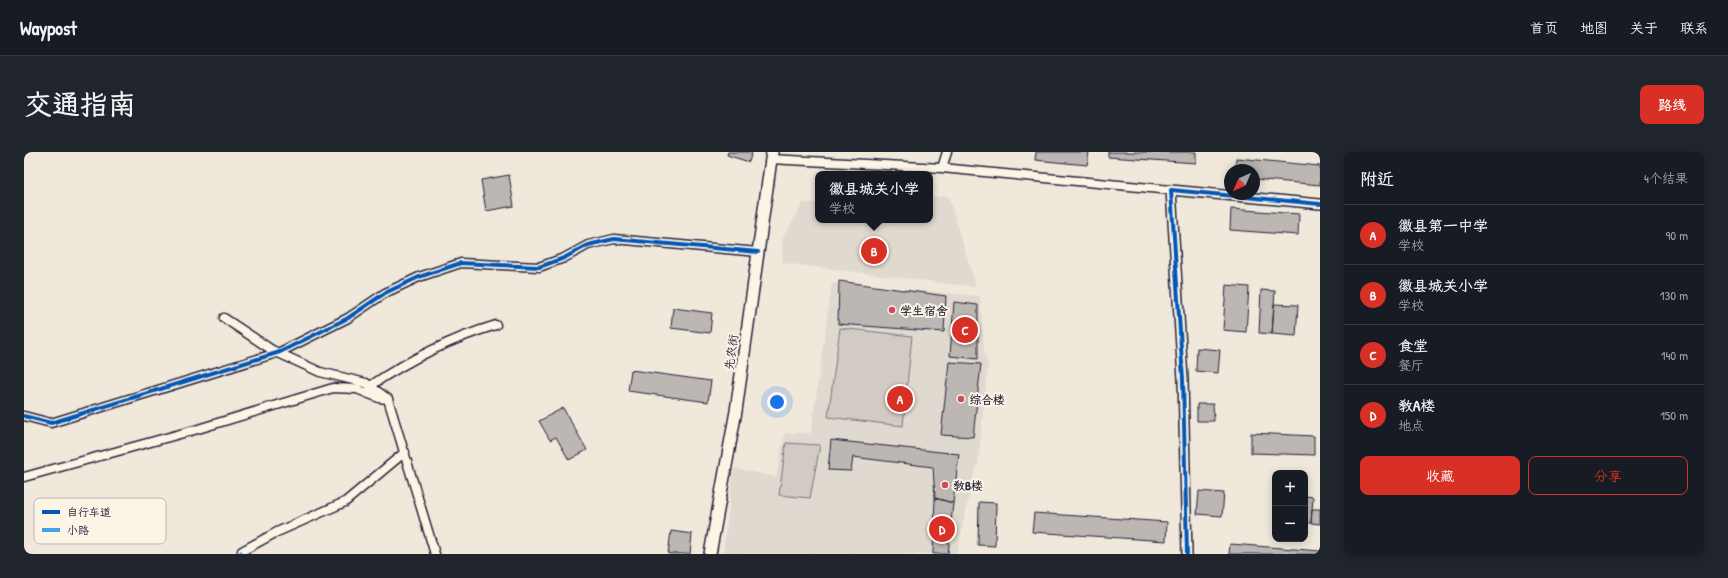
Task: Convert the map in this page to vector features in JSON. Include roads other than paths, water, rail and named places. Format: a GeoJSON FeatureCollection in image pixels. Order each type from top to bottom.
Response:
{"type":"FeatureCollection","features":[{"type":"Feature","properties":{"kind":"main road","name":"先农街"},"geometry":{"type":"LineString","coordinates":[[710,554],[736,411],[771,156]]}},
{"type":"Feature","properties":{"kind":"street"},"geometry":{"type":"LineString","coordinates":[[942,168],[947,152]]}},
{"type":"Feature","properties":{"kind":"street"},"geometry":{"type":"LineString","coordinates":[[771,156],[942,168],[1320,204]]}},
{"type":"Feature","properties":{"kind":"street"},"geometry":{"type":"LineString","coordinates":[[1171,190],[1183,378],[1187,554]]}},
{"type":"Feature","properties":{"kind":"street"},"geometry":{"type":"LineString","coordinates":[[24,416],[51,423],[280,352],[348,318],[385,293],[419,277],[461,264],[539,267],[564,258],[588,245],[614,239],[758,252]]}},
{"type":"Feature","properties":{"kind":"street"},"geometry":{"type":"LineString","coordinates":[[224,318],[272,350],[280,352],[320,372],[366,383],[388,399],[406,452],[435,554]]}},
{"type":"Feature","properties":{"kind":"street"},"geometry":{"type":"LineString","coordinates":[[370,386],[404,363],[463,335],[496,325]]}},
{"type":"Feature","properties":{"kind":"street"},"geometry":{"type":"LineString","coordinates":[[24,477],[184,434],[333,388],[357,389],[378,398],[388,399]]}},
{"type":"Feature","properties":{"kind":"street"},"geometry":{"type":"LineString","coordinates":[[242,552],[277,532],[345,502],[406,452]]}},
{"type":"Feature","properties":{"kind":"place","name":"徽县城关小学"},"geometry":{"type":"Point","coordinates":[874,251]}},
{"type":"Feature","properties":{"kind":"place","name":"学生宿舍"},"geometry":{"type":"Point","coordinates":[892,310]}},
{"type":"Feature","properties":{"kind":"place","name":"食堂"},"geometry":{"type":"Point","coordinates":[965,330]}},
{"type":"Feature","properties":{"kind":"place","name":"徽县第一中学"},"geometry":{"type":"Point","coordinates":[900,399]}},
{"type":"Feature","properties":{"kind":"place","name":"综合楼"},"geometry":{"type":"Point","coordinates":[961,399]}},
{"type":"Feature","properties":{"kind":"place","name":"教B楼"},"geometry":{"type":"Point","coordinates":[945,485]}},
{"type":"Feature","properties":{"kind":"place","name":"教A楼"},"geometry":{"type":"Point","coordinates":[942,529]}}]}
